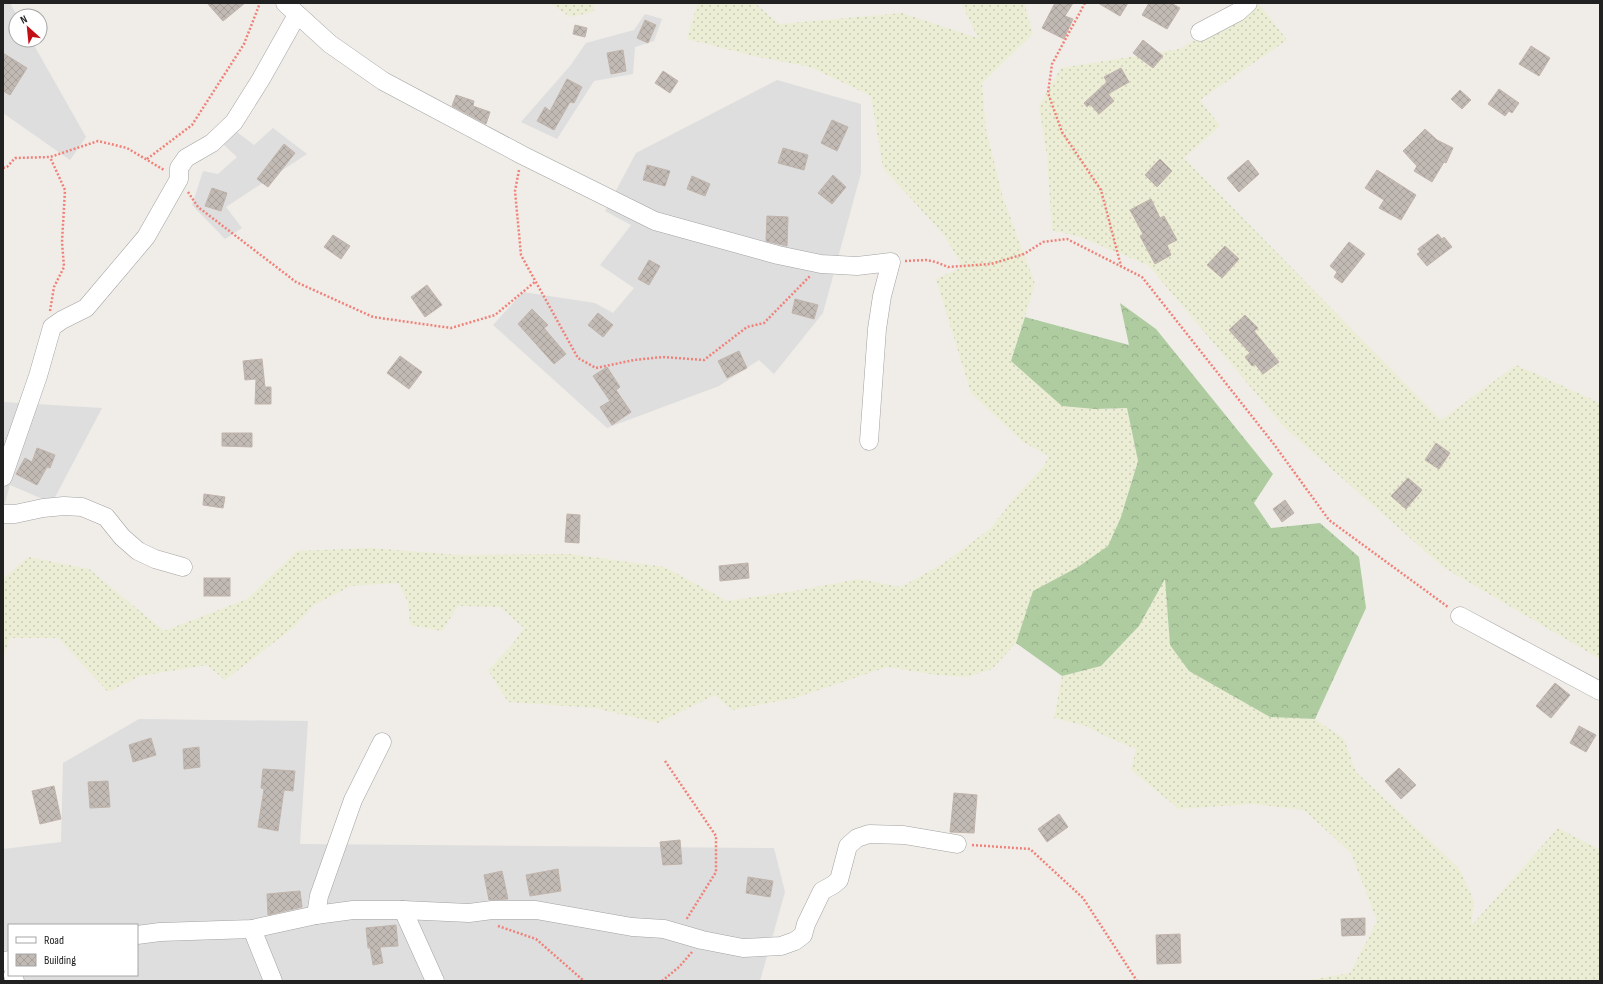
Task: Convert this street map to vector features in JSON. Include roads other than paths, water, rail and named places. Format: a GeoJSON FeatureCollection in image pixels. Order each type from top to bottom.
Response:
{"type":"FeatureCollection","features":[{"type":"Feature","properties":{"kind":"street"},"geometry":{"type":"LineString","coordinates":[[1200,32],[1238,12],[1248,3]]}},
{"type":"Feature","properties":{"kind":"street"},"geometry":{"type":"LineString","coordinates":[[3,477],[38,376],[52,327],[62,320],[86,308],[146,238],[179,179],[179,168],[186,158],[212,143],[234,122],[261,79],[291,9],[330,44],[383,81],[522,155],[655,221],[778,255],[821,264],[857,266],[891,262],[882,296],[869,441]]}},
{"type":"Feature","properties":{"kind":"street"},"geometry":{"type":"LineString","coordinates":[[3,514],[15,514],[43,508],[64,506],[82,507],[106,517],[122,537],[138,551],[155,559],[183,567]]}},
{"type":"Feature","properties":{"kind":"street"},"geometry":{"type":"LineString","coordinates":[[1460,616],[1600,691]]}},
{"type":"Feature","properties":{"kind":"street"},"geometry":{"type":"LineString","coordinates":[[316,915],[320,896],[353,800],[382,742]]}},
{"type":"Feature","properties":{"kind":"street"},"geometry":{"type":"LineString","coordinates":[[138,935],[160,932],[252,929],[316,915],[354,910],[403,910],[468,913],[492,910],[536,910],[589,918],[632,927],[664,929],[702,940],[743,948],[781,946],[796,941],[803,935],[806,924],[822,891],[839,880],[848,846],[857,838],[869,834],[904,835],[957,844]]}},
{"type":"Feature","properties":{"kind":"street"},"geometry":{"type":"LineString","coordinates":[[403,910],[435,981]]}},
{"type":"Feature","properties":{"kind":"street"},"geometry":{"type":"LineString","coordinates":[[252,929],[273,981]]}}]}
